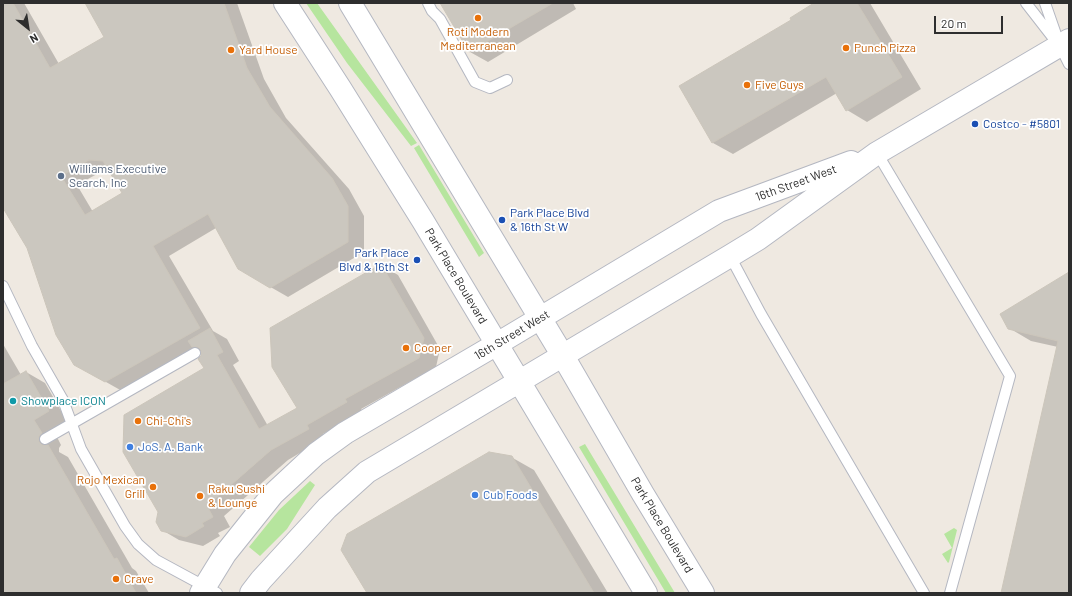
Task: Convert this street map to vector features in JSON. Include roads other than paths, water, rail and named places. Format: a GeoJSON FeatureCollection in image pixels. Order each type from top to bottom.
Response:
{"type":"FeatureCollection","features":[{"type":"Feature","properties":{"kind":"street","name":"Park Place Boulevard"},"geometry":{"type":"LineString","coordinates":[[284,3],[340,88],[497,344],[646,593]]}},
{"type":"Feature","properties":{"kind":"street","name":"Park Place Boulevard"},"geometry":{"type":"LineString","coordinates":[[350,3],[563,356],[651,508],[703,593]]}},
{"type":"Feature","properties":{"kind":"street","name":"16th Street West"},"geometry":{"type":"LineString","coordinates":[[251,593],[261,580],[327,508],[367,472],[758,239],[877,153],[1066,50]]}},
{"type":"Feature","properties":{"kind":"street","name":"16th Street West"},"geometry":{"type":"LineString","coordinates":[[208,591],[225,554],[273,494],[316,454],[345,433],[719,211],[877,153]]}},
{"type":"Feature","properties":{"kind":"lane"},"geometry":{"type":"LineString","coordinates":[[428,3],[432,11],[440,19],[475,82],[490,88],[507,80]]}},
{"type":"Feature","properties":{"kind":"lane"},"geometry":{"type":"LineString","coordinates":[[1026,3],[1030,10],[1066,50]]}},
{"type":"Feature","properties":{"kind":"lane"},"geometry":{"type":"LineString","coordinates":[[1045,3],[1066,50]]}},
{"type":"Feature","properties":{"kind":"lane"},"geometry":{"type":"LineString","coordinates":[[877,153],[1010,376],[950,593]]}},
{"type":"Feature","properties":{"kind":"lane"},"geometry":{"type":"LineString","coordinates":[[730,256],[760,314],[924,593]]}},
{"type":"Feature","properties":{"kind":"lane"},"geometry":{"type":"LineString","coordinates":[[3,286],[32,346],[63,400],[81,449],[138,544],[156,560],[208,591]]}},
{"type":"Feature","properties":{"kind":"lane"},"geometry":{"type":"LineString","coordinates":[[45,440],[195,352]]}},
{"type":"Feature","properties":{"kind":"place","name":"Roti Modern Mediterranean"},"geometry":{"type":"Point","coordinates":[478,18]}},
{"type":"Feature","properties":{"kind":"place","name":"Punch Pizza"},"geometry":{"type":"Point","coordinates":[846,48]}},
{"type":"Feature","properties":{"kind":"place","name":"Yard House"},"geometry":{"type":"Point","coordinates":[231,50]}},
{"type":"Feature","properties":{"kind":"place","name":"Five Guys"},"geometry":{"type":"Point","coordinates":[747,85]}},
{"type":"Feature","properties":{"kind":"place","name":"Costco - #5801"},"geometry":{"type":"Point","coordinates":[975,124]}},
{"type":"Feature","properties":{"kind":"place","name":"Williams Executive Search, Inc"},"geometry":{"type":"Point","coordinates":[61,176]}},
{"type":"Feature","properties":{"kind":"place","name":"Park Place Blvd & 16th St W"},"geometry":{"type":"Point","coordinates":[502,220]}},
{"type":"Feature","properties":{"kind":"place","name":"Park Place Blvd & 16th St"},"geometry":{"type":"Point","coordinates":[417,260]}},
{"type":"Feature","properties":{"kind":"place","name":"Cooper"},"geometry":{"type":"Point","coordinates":[406,348]}},
{"type":"Feature","properties":{"kind":"place","name":"Showplace ICON"},"geometry":{"type":"Point","coordinates":[13,401]}},
{"type":"Feature","properties":{"kind":"place","name":"Chi-Chi's"},"geometry":{"type":"Point","coordinates":[138,421]}},
{"type":"Feature","properties":{"kind":"place","name":"JoS. A. Bank"},"geometry":{"type":"Point","coordinates":[130,447]}},
{"type":"Feature","properties":{"kind":"place","name":"Rojo Mexican Grill"},"geometry":{"type":"Point","coordinates":[153,487]}},
{"type":"Feature","properties":{"kind":"place","name":"Cub Foods"},"geometry":{"type":"Point","coordinates":[475,495]}},
{"type":"Feature","properties":{"kind":"place","name":"Raku Sushi & Lounge"},"geometry":{"type":"Point","coordinates":[200,496]}},
{"type":"Feature","properties":{"kind":"place","name":"Crave"},"geometry":{"type":"Point","coordinates":[116,579]}}]}
